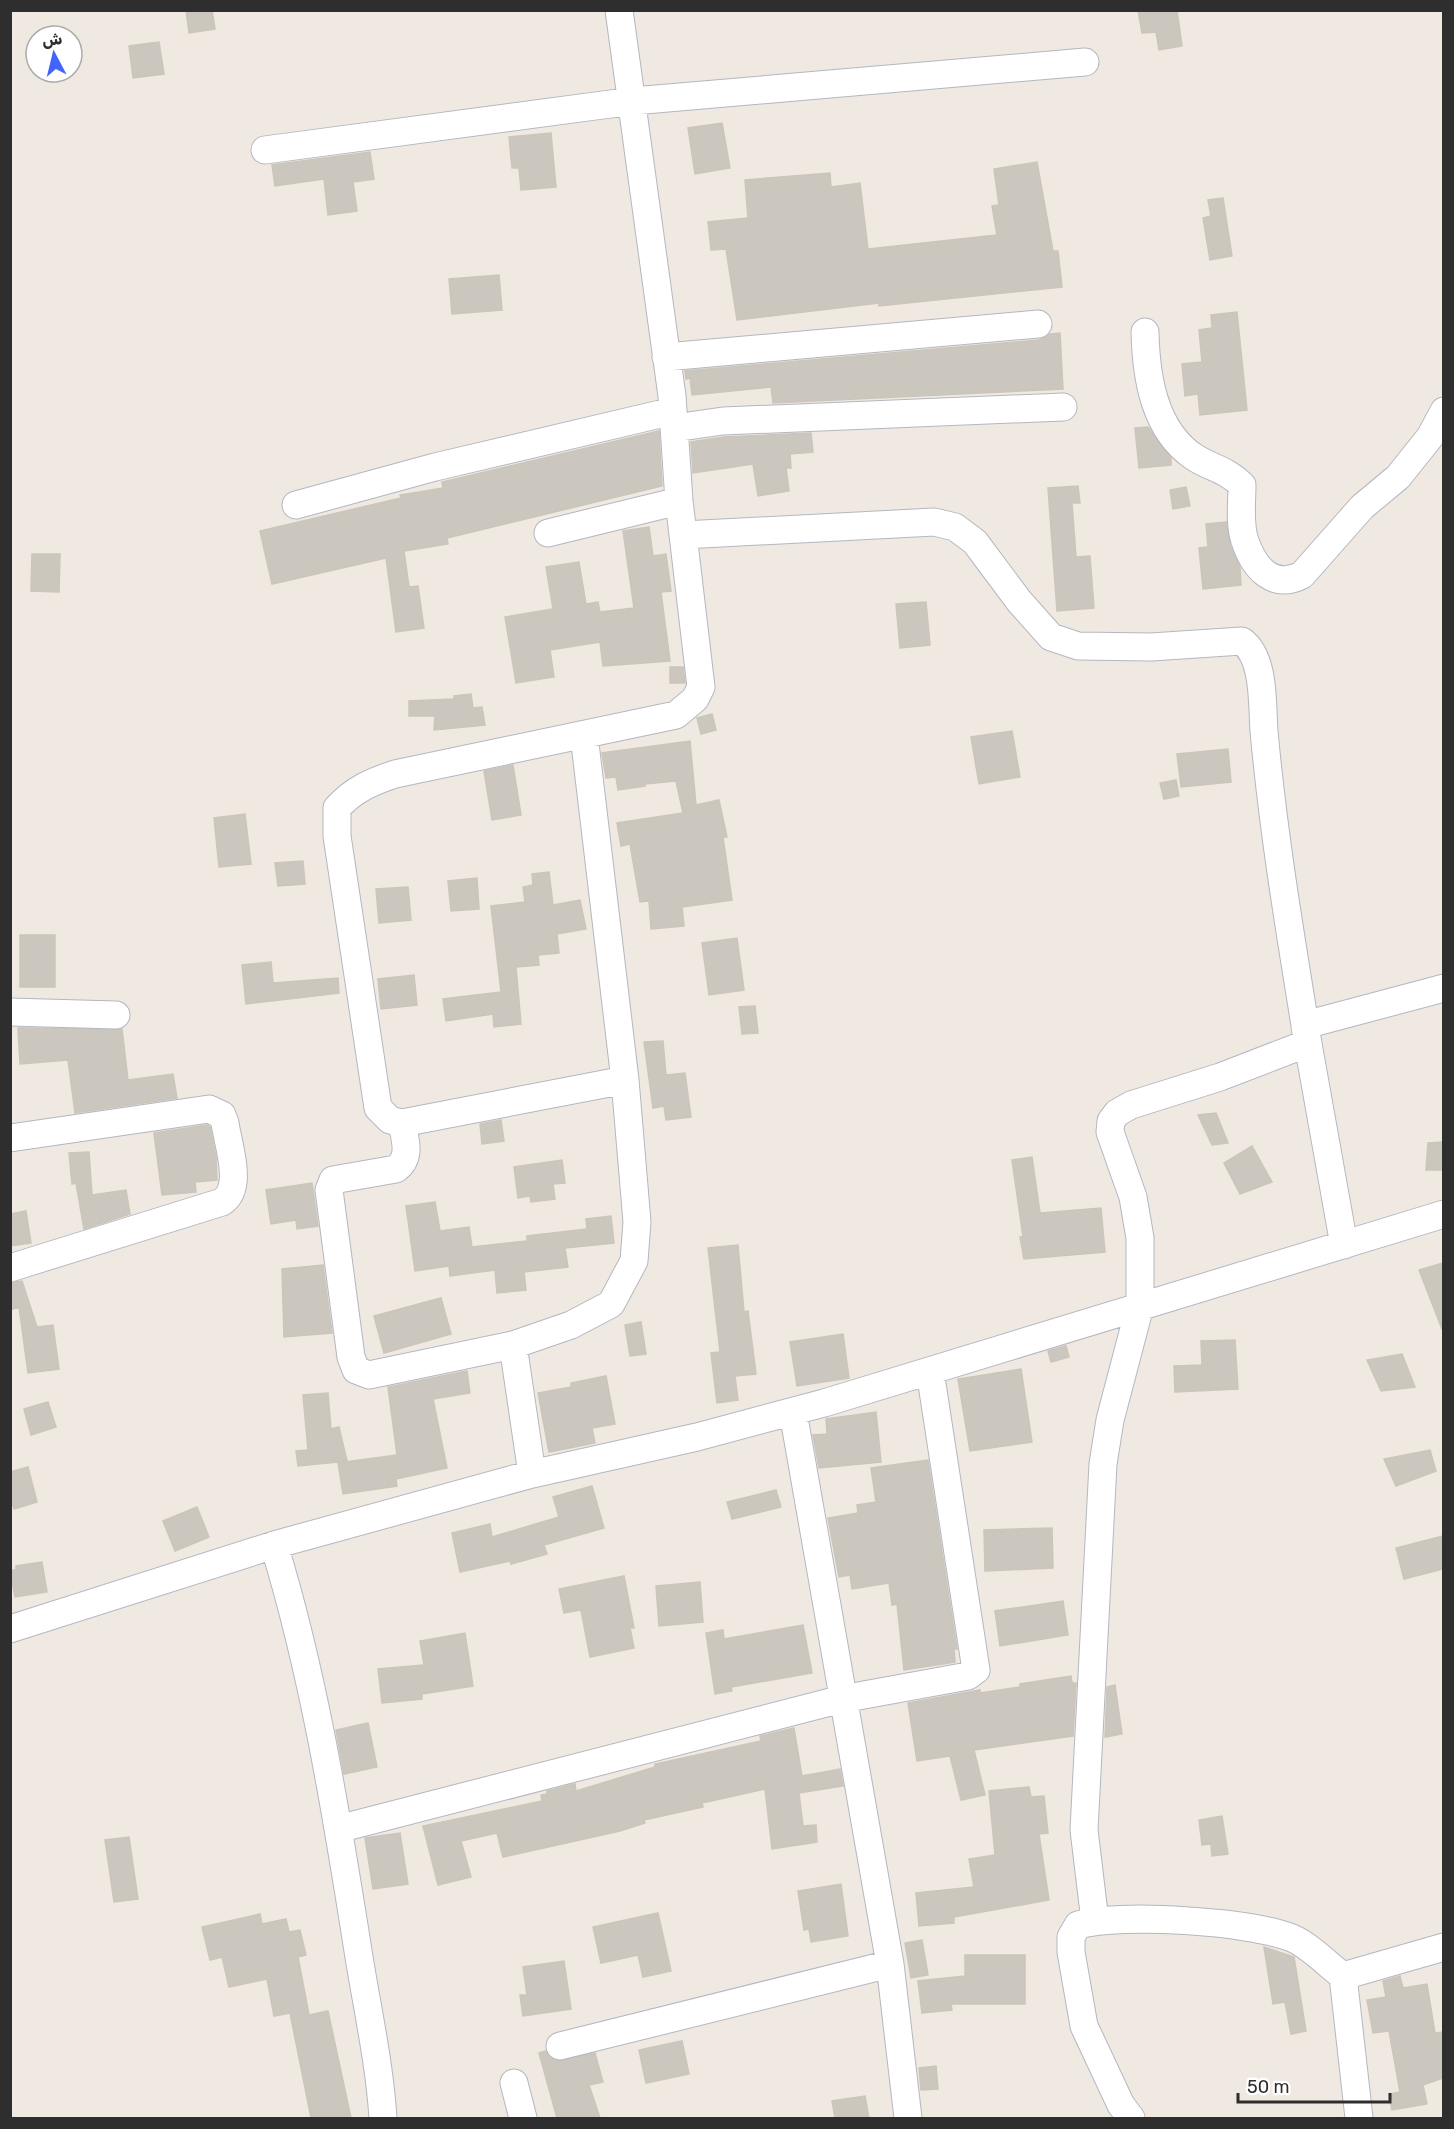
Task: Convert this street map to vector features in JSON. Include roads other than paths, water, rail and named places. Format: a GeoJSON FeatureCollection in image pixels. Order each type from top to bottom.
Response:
{"type":"FeatureCollection","features":[{"type":"Feature","properties":{"kind":"street"},"geometry":{"type":"LineString","coordinates":[[619,10],[666,357],[679,501],[701,687],[695,699],[676,715],[394,774],[370,782],[355,791],[337,808],[337,836],[378,1108],[390,1120],[402,1122],[625,1080]]}},
{"type":"Feature","properties":{"kind":"street"},"geometry":{"type":"LineString","coordinates":[[265,150],[633,101],[1085,62]]}},
{"type":"Feature","properties":{"kind":"street"},"geometry":{"type":"LineString","coordinates":[[666,357],[1038,324]]}},
{"type":"Feature","properties":{"kind":"street"},"geometry":{"type":"LineString","coordinates":[[1145,332],[1146,363],[1161,418],[1172,439],[1193,456],[1228,472],[1242,485],[1244,540],[1256,562],[1271,579],[1290,582],[1302,575],[1362,507],[1398,477],[1430,437],[1443,411]]}},
{"type":"Feature","properties":{"kind":"street"},"geometry":{"type":"LineString","coordinates":[[296,505],[435,467],[673,420],[723,421],[1063,407]]}},
{"type":"Feature","properties":{"kind":"street"},"geometry":{"type":"LineString","coordinates":[[549,533],[679,501]]}},
{"type":"Feature","properties":{"kind":"street"},"geometry":{"type":"LineString","coordinates":[[683,536],[934,522],[956,528],[975,542],[1019,601],[1051,637],[1078,646],[1151,647],[1242,641],[1252,648],[1260,683],[1271,816],[1344,1245]]}},
{"type":"Feature","properties":{"kind":"street"},"geometry":{"type":"LineString","coordinates":[[402,1122],[407,1157],[402,1164],[396,1169],[333,1180],[328,1190],[351,1357],[356,1370],[369,1375],[513,1346],[571,1325],[611,1304],[634,1261],[637,1222],[625,1080],[584,735]]}},
{"type":"Feature","properties":{"kind":"street"},"geometry":{"type":"LineString","coordinates":[[1095,1921],[1084,1830],[1103,1464],[1110,1420],[1140,1306],[1140,1238],[1133,1197],[1110,1132],[1111,1120],[1131,1105],[1220,1077],[1307,1034],[1443,988]]}},
{"type":"Feature","properties":{"kind":"street"},"geometry":{"type":"LineString","coordinates":[[10,1012],[116,1015]]}},
{"type":"Feature","properties":{"kind":"street"},"geometry":{"type":"LineString","coordinates":[[10,1138],[209,1108],[222,1115],[225,1123],[234,1184],[229,1197],[222,1202],[10,1268]]}},
{"type":"Feature","properties":{"kind":"street"},"geometry":{"type":"LineString","coordinates":[[10,1629],[274,1545],[532,1474],[793,1412],[1443,1214]]}},
{"type":"Feature","properties":{"kind":"street"},"geometry":{"type":"LineString","coordinates":[[513,1346],[532,1474]]}},
{"type":"Feature","properties":{"kind":"street"},"geometry":{"type":"LineString","coordinates":[[338,1829],[842,1699],[968,1676],[976,1670],[930,1371]]}},
{"type":"Feature","properties":{"kind":"street"},"geometry":{"type":"LineString","coordinates":[[793,1412],[890,1964],[908,2118]]}},
{"type":"Feature","properties":{"kind":"street"},"geometry":{"type":"LineString","coordinates":[[274,1545],[301,1646],[338,1829],[380,2071],[383,2118]]}},
{"type":"Feature","properties":{"kind":"street"},"geometry":{"type":"LineString","coordinates":[[1131,2118],[1121,2105],[1084,2026],[1071,1937],[1078,1925],[1095,1921],[1181,1922],[1263,1930],[1294,1938],[1343,1977],[1359,2118]]}},
{"type":"Feature","properties":{"kind":"street"},"geometry":{"type":"LineString","coordinates":[[1343,1977],[1443,1947]]}},
{"type":"Feature","properties":{"kind":"street"},"geometry":{"type":"LineString","coordinates":[[560,2046],[890,1964]]}},
{"type":"Feature","properties":{"kind":"street"},"geometry":{"type":"LineString","coordinates":[[514,2083],[523,2118]]}}]}
